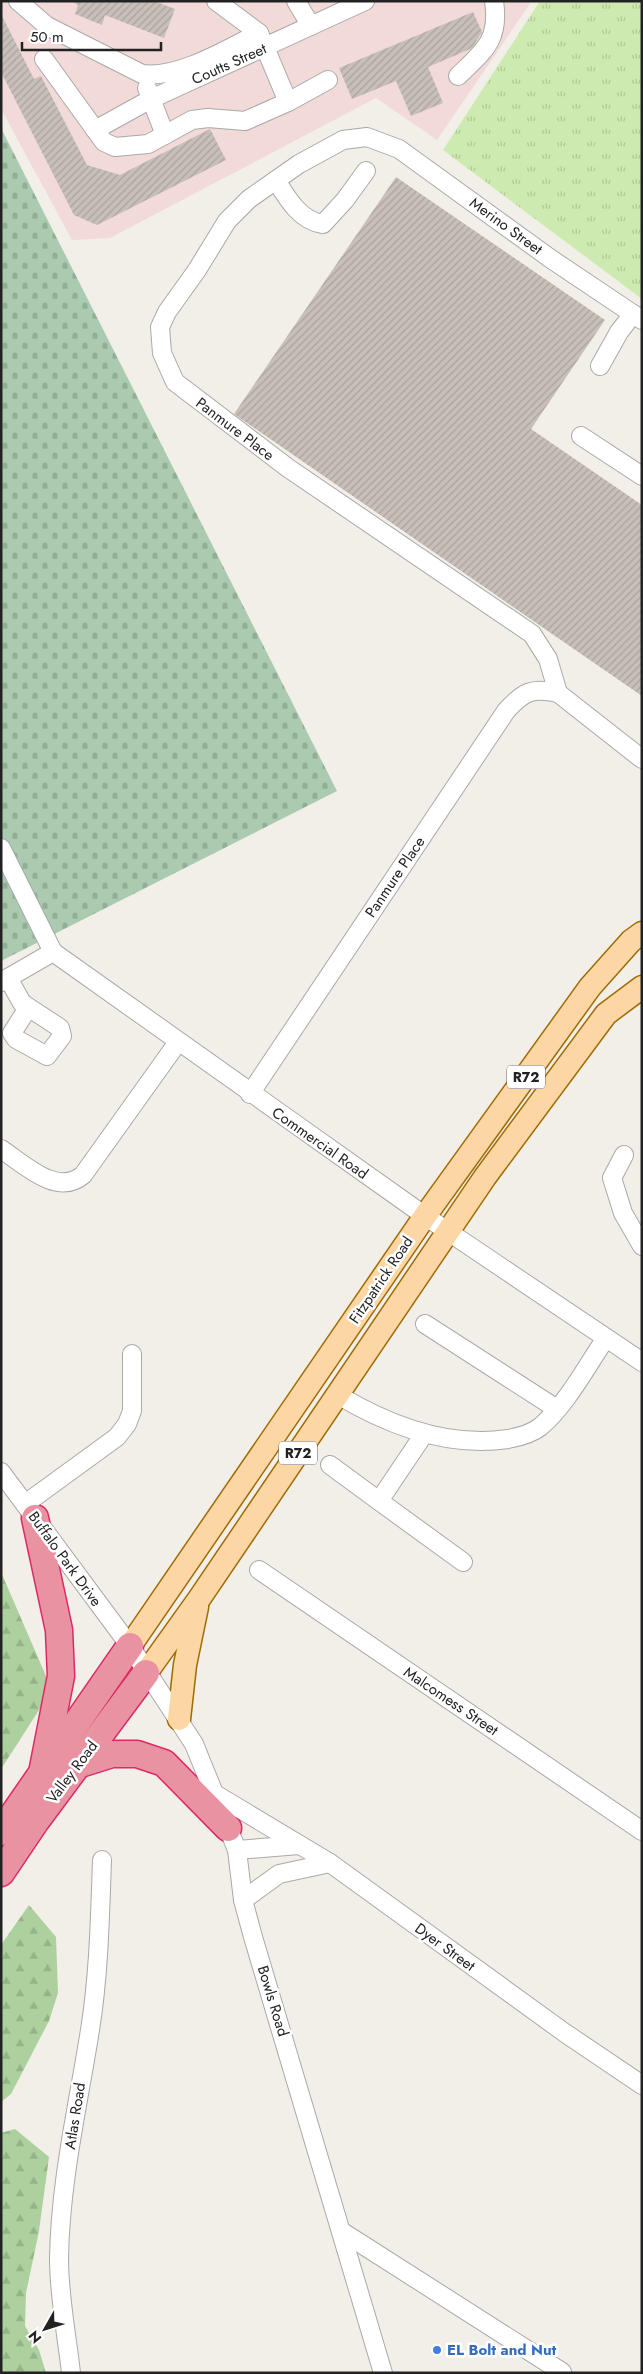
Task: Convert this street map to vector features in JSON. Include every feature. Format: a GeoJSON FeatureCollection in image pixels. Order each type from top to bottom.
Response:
{"type":"FeatureCollection","features":[{"type":"Feature","properties":{"kind":"highway"},"geometry":{"type":"LineString","coordinates":[[30,1511],[59,1630],[61,1676],[42,1773]]}},
{"type":"Feature","properties":{"kind":"highway","name":"Valley Road"},"geometry":{"type":"LineString","coordinates":[[1,1832],[130,1646]]}},
{"type":"Feature","properties":{"kind":"highway","name":"Valley Road"},"geometry":{"type":"LineString","coordinates":[[1,1873],[36,1821],[146,1673]]}},
{"type":"Feature","properties":{"kind":"highway"},"geometry":{"type":"LineString","coordinates":[[77,1765],[112,1754],[137,1754],[164,1763],[233,1839]]}},
{"type":"Feature","properties":{"kind":"main road","name":"Fitzpatrick Road"},"geometry":{"type":"LineString","coordinates":[[130,1646],[425,1216],[590,987],[638,932]]}},
{"type":"Feature","properties":{"kind":"main road","name":"Fitzpatrick Road"},"geometry":{"type":"LineString","coordinates":[[146,1673],[199,1599],[485,1178],[606,1014],[642,987]]}},
{"type":"Feature","properties":{"kind":"main road"},"geometry":{"type":"LineString","coordinates":[[179,1719],[185,1665],[199,1599]]}},
{"type":"Feature","properties":{"kind":"street"},"geometry":{"type":"LineString","coordinates":[[18,1],[47,26],[142,74],[164,74],[220,52],[262,40]]}},
{"type":"Feature","properties":{"kind":"street"},"geometry":{"type":"LineString","coordinates":[[216,1],[262,40],[288,102]]}},
{"type":"Feature","properties":{"kind":"street"},"geometry":{"type":"LineString","coordinates":[[296,1],[311,26]]}},
{"type":"Feature","properties":{"kind":"street","name":"Coutts Street"},"geometry":{"type":"LineString","coordinates":[[95,130],[151,98],[262,40],[311,26],[365,1]]}},
{"type":"Feature","properties":{"kind":"street"},"geometry":{"type":"LineString","coordinates":[[458,76],[487,48],[495,32],[494,1]]}},
{"type":"Feature","properties":{"kind":"street"},"geometry":{"type":"LineString","coordinates":[[44,59],[104,142],[115,147],[148,144],[192,120],[208,118],[245,121],[288,102],[328,80]]}},
{"type":"Feature","properties":{"kind":"street"},"geometry":{"type":"LineString","coordinates":[[142,74],[165,134]]}},
{"type":"Feature","properties":{"kind":"street","name":"Panmure Place"},"geometry":{"type":"LineString","coordinates":[[250,1094],[506,711],[521,695],[542,690],[558,693],[548,659],[532,634],[288,468],[175,382],[162,354],[160,327],[167,312],[197,270],[227,221],[249,199],[299,164],[343,140],[367,137]]}},
{"type":"Feature","properties":{"kind":"street","name":"Merino Street"},"geometry":{"type":"LineString","coordinates":[[367,137],[399,149],[552,259],[638,317]]}},
{"type":"Feature","properties":{"kind":"street"},"geometry":{"type":"LineString","coordinates":[[276,180],[288,200],[302,215],[315,223],[323,224],[345,200],[366,171]]}},
{"type":"Feature","properties":{"kind":"street"},"geometry":{"type":"LineString","coordinates":[[600,366],[619,332],[638,317]]}},
{"type":"Feature","properties":{"kind":"street"},"geometry":{"type":"LineString","coordinates":[[581,436],[642,476]]}},
{"type":"Feature","properties":{"kind":"street"},"geometry":{"type":"LineString","coordinates":[[558,693],[642,759]]}},
{"type":"Feature","properties":{"kind":"street"},"geometry":{"type":"LineString","coordinates":[[1,848],[53,952],[5,980],[28,1008]]}},
{"type":"Feature","properties":{"kind":"street","name":"Commercial Road"},"geometry":{"type":"LineString","coordinates":[[53,952],[250,1094],[425,1216],[642,1362]]}},
{"type":"Feature","properties":{"kind":"street"},"geometry":{"type":"LineString","coordinates":[[1,1149],[57,1184],[75,1182],[83,1175],[178,1042]]}},
{"type":"Feature","properties":{"kind":"street"},"geometry":{"type":"LineString","coordinates":[[624,1155],[612,1178],[622,1213],[642,1246]]}},
{"type":"Feature","properties":{"kind":"street"},"geometry":{"type":"LineString","coordinates":[[426,1324],[557,1409]]}},
{"type":"Feature","properties":{"kind":"street"},"geometry":{"type":"LineString","coordinates":[[338,1394],[366,1411],[424,1434],[490,1442],[521,1437],[539,1428],[557,1409],[606,1338]]}},
{"type":"Feature","properties":{"kind":"street"},"geometry":{"type":"LineString","coordinates":[[30,1511],[65,1472],[117,1437],[127,1424],[132,1411],[132,1354]]}},
{"type":"Feature","properties":{"kind":"street"},"geometry":{"type":"LineString","coordinates":[[379,1501],[424,1434]]}},
{"type":"Feature","properties":{"kind":"street"},"geometry":{"type":"LineString","coordinates":[[330,1465],[463,1562]]}},
{"type":"Feature","properties":{"kind":"street","name":"Buffalo Park Drive"},"geometry":{"type":"LineString","coordinates":[[1,1472],[130,1646]]}},
{"type":"Feature","properties":{"kind":"street","name":"Malcomess Street"},"geometry":{"type":"LineString","coordinates":[[259,1570],[642,1832]]}},
{"type":"Feature","properties":{"kind":"street","name":"Bowls Road"},"geometry":{"type":"LineString","coordinates":[[130,1646],[194,1744],[233,1839],[243,1900],[383,2373]]}},
{"type":"Feature","properties":{"kind":"street","name":"Dyer Street"},"geometry":{"type":"LineString","coordinates":[[215,1794],[330,1863],[565,2033],[642,2085]]}},
{"type":"Feature","properties":{"kind":"street"},"geometry":{"type":"LineString","coordinates":[[233,1839],[299,1845]]}},
{"type":"Feature","properties":{"kind":"street","name":"Atlas Road"},"geometry":{"type":"LineString","coordinates":[[71,2373],[59,2262],[60,2231],[71,2134],[91,2019],[100,1933],[102,1860]]}},
{"type":"Feature","properties":{"kind":"street"},"geometry":{"type":"LineString","coordinates":[[243,1900],[279,1874],[330,1863]]}},
{"type":"Feature","properties":{"kind":"street"},"geometry":{"type":"LineString","coordinates":[[342,2232],[562,2372]]}},
{"type":"Feature","properties":{"kind":"shaded area"},"geometry":{"type":"Polygon","coordinates":[[[1,1],[532,1],[437,140],[376,98],[110,238],[72,240],[1,109],[1,1]]]}},
{"type":"Feature","properties":{"kind":"green space"},"geometry":{"type":"Polygon","coordinates":[[[540,1],[642,1],[642,299],[443,150],[540,1]]]}},
{"type":"Feature","properties":{"kind":"green space"},"geometry":{"type":"Polygon","coordinates":[[[1,128],[337,791],[1,961],[1,128]]]}},
{"type":"Feature","properties":{"kind":"green space"},"geometry":{"type":"Polygon","coordinates":[[[1,1572],[52,1690],[1,1769],[1,1572]]]}},
{"type":"Feature","properties":{"kind":"green space"},"geometry":{"type":"Polygon","coordinates":[[[29,1905],[56,1937],[58,1993],[49,2021],[11,2094],[1,2102],[1,1945],[29,1905]]]}},
{"type":"Feature","properties":{"kind":"green space"},"geometry":{"type":"Polygon","coordinates":[[[15,2129],[49,2157],[39,2231],[26,2293],[25,2326],[39,2350],[46,2373],[1,2373],[1,2133],[15,2129]]]}},
{"type":"Feature","properties":{"kind":"building"},"geometry":{"type":"Polygon","coordinates":[[[71,1],[154,1],[175,9],[164,38],[105,15],[102,25],[75,14],[78,5],[71,1]]]}},
{"type":"Feature","properties":{"kind":"building"},"geometry":{"type":"Polygon","coordinates":[[[473,12],[482,32],[474,45],[470,49],[428,67],[443,103],[411,116],[396,81],[352,99],[339,68],[473,12]]]}},
{"type":"Feature","properties":{"kind":"building"},"geometry":{"type":"Polygon","coordinates":[[[1,14],[34,79],[41,76],[87,165],[120,175],[210,129],[226,160],[97,225],[74,215],[1,72],[1,14]]]}},
{"type":"Feature","properties":{"kind":"building"},"geometry":{"type":"Polygon","coordinates":[[[396,177],[605,320],[531,429],[642,505],[642,696],[234,414],[396,177]]]}},
{"type":"Feature","properties":{"kind":"place","name":"EL Bolt and Nut"},"geometry":{"type":"Point","coordinates":[437,2350]}}]}
